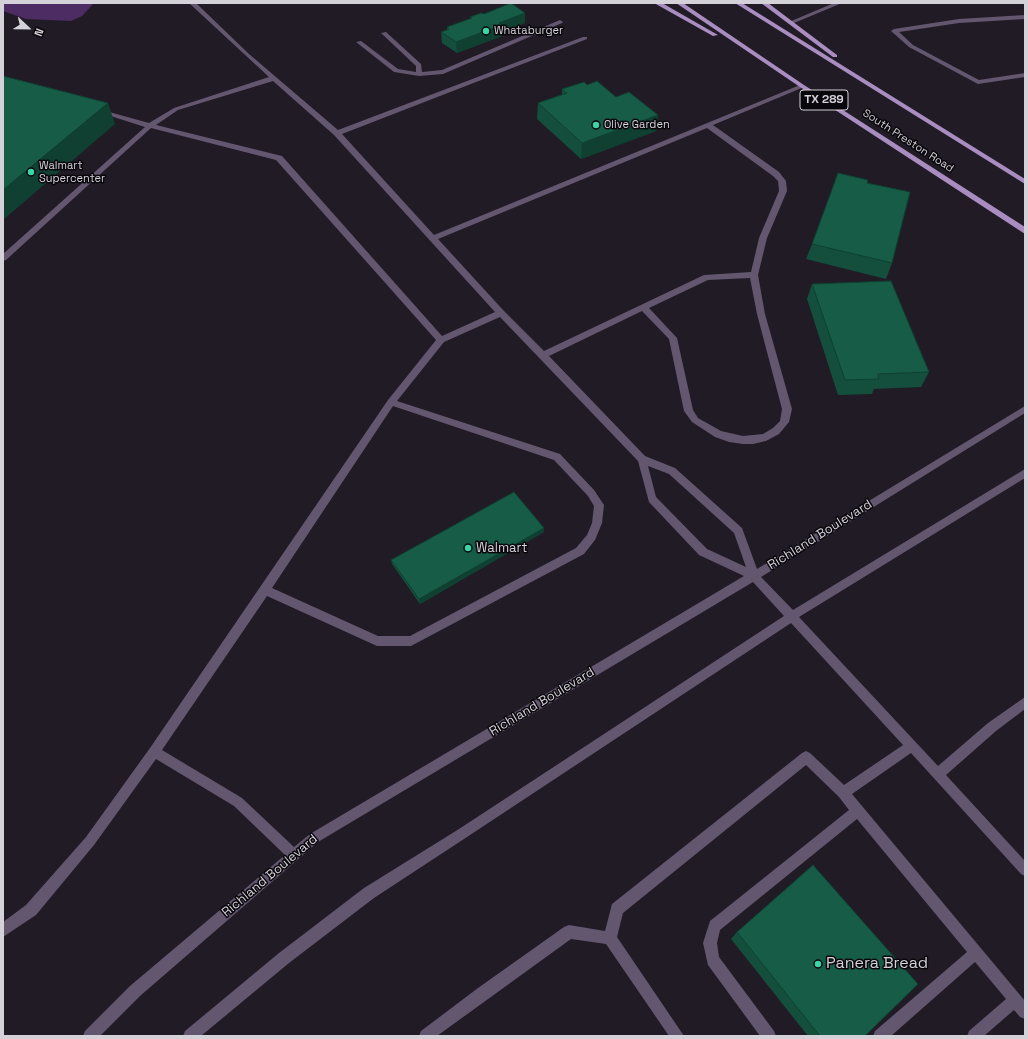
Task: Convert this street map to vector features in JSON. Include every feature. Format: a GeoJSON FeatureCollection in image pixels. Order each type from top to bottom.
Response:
{"type":"FeatureCollection","features":[{"type":"Feature","properties":{"kind":"main road"},"geometry":{"type":"LineString","coordinates":[[657,3],[770,64]]}},
{"type":"Feature","properties":{"kind":"main road","name":"South Preston Road"},"geometry":{"type":"LineString","coordinates":[[679,3],[802,86],[1025,231]]}},
{"type":"Feature","properties":{"kind":"main road","name":"TX 289"},"geometry":{"type":"LineString","coordinates":[[738,3],[874,86],[1025,182]]}},
{"type":"Feature","properties":{"kind":"main road"},"geometry":{"type":"LineString","coordinates":[[764,3],[792,22],[874,86]]}},
{"type":"Feature","properties":{"kind":"street"},"geometry":{"type":"LineString","coordinates":[[192,3],[247,55],[337,133],[501,313],[642,459],[672,471],[738,531],[754,576]]}},
{"type":"Feature","properties":{"kind":"street"},"geometry":{"type":"LineString","coordinates":[[792,22],[839,3]]}},
{"type":"Feature","properties":{"kind":"street"},"geometry":{"type":"LineString","coordinates":[[1025,17],[959,21],[894,30],[911,46],[978,82],[1025,75]]}},
{"type":"Feature","properties":{"kind":"street"},"geometry":{"type":"LineString","coordinates":[[359,42],[396,71],[419,74],[443,72],[560,22]]}},
{"type":"Feature","properties":{"kind":"street"},"geometry":{"type":"LineString","coordinates":[[384,33],[419,65],[419,74]]}},
{"type":"Feature","properties":{"kind":"street"},"geometry":{"type":"LineString","coordinates":[[337,133],[585,38]]}},
{"type":"Feature","properties":{"kind":"street"},"geometry":{"type":"LineString","coordinates":[[3,258],[150,126],[176,109],[274,78]]}},
{"type":"Feature","properties":{"kind":"street"},"geometry":{"type":"LineString","coordinates":[[433,238],[802,86]]}},
{"type":"Feature","properties":{"kind":"street"},"geometry":{"type":"LineString","coordinates":[[91,109],[150,126],[279,158],[441,340]]}},
{"type":"Feature","properties":{"kind":"street"},"geometry":{"type":"LineString","coordinates":[[643,308],[673,338],[689,411],[695,420],[705,428],[729,438],[753,440],[766,437],[776,431],[784,422],[787,409],[785,398],[761,314],[754,275],[763,238],[783,191],[782,181],[776,174],[708,124]]}},
{"type":"Feature","properties":{"kind":"street"},"geometry":{"type":"LineString","coordinates":[[543,355],[707,277],[754,275]]}},
{"type":"Feature","properties":{"kind":"street"},"geometry":{"type":"LineString","coordinates":[[3,930],[32,910],[90,841],[154,752],[391,402],[441,340],[501,313]]}},
{"type":"Feature","properties":{"kind":"street"},"geometry":{"type":"LineString","coordinates":[[265,590],[377,641],[411,641],[580,551],[591,537],[597,523],[598,505],[591,493],[557,457],[391,402]]}},
{"type":"Feature","properties":{"kind":"street","name":"Richland Boulevard"},"geometry":{"type":"LineString","coordinates":[[90,1036],[135,991],[314,838],[754,576],[1025,409]]}},
{"type":"Feature","properties":{"kind":"street"},"geometry":{"type":"LineString","coordinates":[[642,459],[652,499],[703,552],[754,576],[1025,870]]}},
{"type":"Feature","properties":{"kind":"street"},"geometry":{"type":"LineString","coordinates":[[190,1036],[284,958],[369,893],[463,833],[792,616],[1025,473]]}},
{"type":"Feature","properties":{"kind":"street"},"geometry":{"type":"LineString","coordinates":[[938,774],[992,727],[1025,702]]}},
{"type":"Feature","properties":{"kind":"street"},"geometry":{"type":"LineString","coordinates":[[843,794],[912,746]]}},
{"type":"Feature","properties":{"kind":"street"},"geometry":{"type":"LineString","coordinates":[[154,752],[238,802],[294,856]]}},
{"type":"Feature","properties":{"kind":"street"},"geometry":{"type":"LineString","coordinates":[[610,938],[617,909],[806,757],[858,811],[1025,1012]]}},
{"type":"Feature","properties":{"kind":"street"},"geometry":{"type":"LineString","coordinates":[[769,1036],[713,960],[710,943],[715,926],[858,811]]}},
{"type":"Feature","properties":{"kind":"street"},"geometry":{"type":"LineString","coordinates":[[426,1036],[483,993],[569,932],[610,938],[677,1036]]}},
{"type":"Feature","properties":{"kind":"street"},"geometry":{"type":"LineString","coordinates":[[880,1036],[976,952]]}},
{"type":"Feature","properties":{"kind":"street"},"geometry":{"type":"LineString","coordinates":[[974,1036],[1015,1000]]}},
{"type":"Feature","properties":{"kind":"shaded area"},"geometry":{"type":"Polygon","coordinates":[[[3,3],[94,3],[82,16],[71,21],[26,19],[3,11],[3,3]]]}},
{"type":"Feature","properties":{"kind":"building"},"geometry":{"type":"Polygon","coordinates":[[[511,3],[525,13],[499,23],[502,25],[456,42],[441,32],[449,29],[447,27],[472,18],[470,17],[481,13],[484,14],[511,3]]]}},
{"type":"Feature","properties":{"kind":"building"},"geometry":{"type":"Polygon","coordinates":[[[3,76],[108,103],[3,190],[3,76]]]}},
{"type":"Feature","properties":{"kind":"building"},"geometry":{"type":"Polygon","coordinates":[[[597,81],[616,97],[629,92],[658,115],[582,143],[538,103],[567,93],[562,89],[584,82],[587,85],[597,81]]]}},
{"type":"Feature","properties":{"kind":"building"},"geometry":{"type":"Polygon","coordinates":[[[838,173],[868,180],[867,183],[910,192],[892,263],[812,244],[838,173]]]}},
{"type":"Feature","properties":{"kind":"building"},"geometry":{"type":"Polygon","coordinates":[[[891,281],[929,372],[878,374],[879,379],[845,380],[812,284],[891,281]]]}},
{"type":"Feature","properties":{"kind":"building","name":"Walmart"},"geometry":{"type":"Polygon","coordinates":[[[514,492],[544,528],[419,599],[391,560],[514,492]]]}},
{"type":"Feature","properties":{"kind":"building","name":"Panera Bread"},"geometry":{"type":"Polygon","coordinates":[[[813,865],[918,984],[865,1036],[820,1036],[737,932],[813,865]]]}},
{"type":"Feature","properties":{"kind":"place","name":"Whataburger"},"geometry":{"type":"Point","coordinates":[486,31]}},
{"type":"Feature","properties":{"kind":"place","name":"Olive Garden"},"geometry":{"type":"Point","coordinates":[596,125]}},
{"type":"Feature","properties":{"kind":"place","name":"Walmart Supercenter"},"geometry":{"type":"Point","coordinates":[31,172]}},
{"type":"Feature","properties":{"kind":"place","name":"Walmart"},"geometry":{"type":"Point","coordinates":[468,548]}},
{"type":"Feature","properties":{"kind":"place","name":"Panera Bread"},"geometry":{"type":"Point","coordinates":[818,964]}}]}
